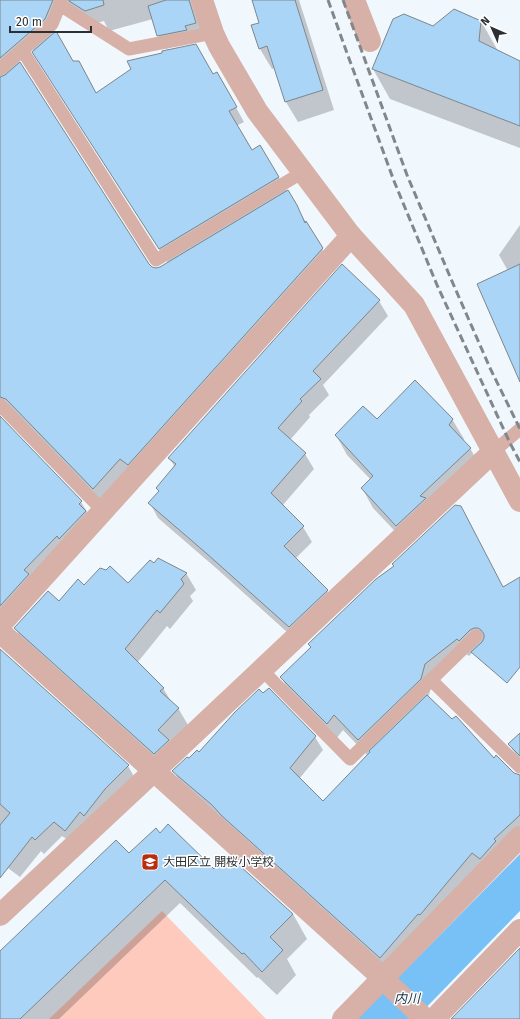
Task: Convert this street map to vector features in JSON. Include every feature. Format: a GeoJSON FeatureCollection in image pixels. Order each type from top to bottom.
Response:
{"type":"FeatureCollection","features":[{"type":"Feature","properties":{"kind":"street"},"geometry":{"type":"LineString","coordinates":[[202,0],[218,46],[257,111],[351,236],[414,305],[520,501]]}},
{"type":"Feature","properties":{"kind":"street"},"geometry":{"type":"LineString","coordinates":[[354,0],[370,41]]}},
{"type":"Feature","properties":{"kind":"street"},"geometry":{"type":"LineString","coordinates":[[0,625],[351,236]]}},
{"type":"Feature","properties":{"kind":"street"},"geometry":{"type":"LineString","coordinates":[[0,915],[493,452]]}},
{"type":"Feature","properties":{"kind":"street"},"geometry":{"type":"LineString","coordinates":[[0,632],[383,979],[425,1019]]}},
{"type":"Feature","properties":{"kind":"street"},"geometry":{"type":"LineString","coordinates":[[343,1019],[520,837]]}},
{"type":"Feature","properties":{"kind":"street"},"geometry":{"type":"LineString","coordinates":[[434,1019],[520,930]]}},
{"type":"Feature","properties":{"kind":"lane"},"geometry":{"type":"LineString","coordinates":[[0,69],[52,24],[60,3],[129,49],[213,33]]}},
{"type":"Feature","properties":{"kind":"lane"},"geometry":{"type":"LineString","coordinates":[[22,50],[156,260],[303,172]]}},
{"type":"Feature","properties":{"kind":"lane"},"geometry":{"type":"LineString","coordinates":[[0,405],[103,511]]}},
{"type":"Feature","properties":{"kind":"lane"},"geometry":{"type":"LineString","coordinates":[[493,452],[520,429]]}},
{"type":"Feature","properties":{"kind":"lane"},"geometry":{"type":"LineString","coordinates":[[262,670],[350,759],[476,636]]}},
{"type":"Feature","properties":{"kind":"lane"},"geometry":{"type":"LineString","coordinates":[[431,680],[520,767]]}},
{"type":"Feature","properties":{"kind":"shaded area"},"geometry":{"type":"Polygon","coordinates":[[[162,911],[266,1019],[49,1019],[162,911]]]}},
{"type":"Feature","properties":{"kind":"water","name":"内川"},"geometry":{"type":"Polygon","coordinates":[[[520,854],[520,911],[415,1019],[357,1019],[520,854]]]}},
{"type":"Feature","properties":{"kind":"building"},"geometry":{"type":"Polygon","coordinates":[[[0,0],[53,0],[45,19],[0,58],[0,0]]]}},
{"type":"Feature","properties":{"kind":"building"},"geometry":{"type":"Polygon","coordinates":[[[69,0],[103,0],[104,5],[85,11],[69,0]]]}},
{"type":"Feature","properties":{"kind":"building"},"geometry":{"type":"Polygon","coordinates":[[[166,0],[189,0],[196,23],[185,26],[187,30],[157,36],[148,6],[166,0]]]}},
{"type":"Feature","properties":{"kind":"building"},"geometry":{"type":"Polygon","coordinates":[[[252,0],[295,0],[323,90],[285,102],[267,46],[259,49],[251,25],[259,23],[252,0]]]}},
{"type":"Feature","properties":{"kind":"building"},"geometry":{"type":"Polygon","coordinates":[[[454,9],[481,21],[479,41],[520,61],[520,126],[372,69],[393,19],[404,14],[433,26],[454,9]]]}},
{"type":"Feature","properties":{"kind":"building"},"geometry":{"type":"Polygon","coordinates":[[[56,31],[73,61],[79,61],[96,93],[131,69],[127,61],[162,53],[162,51],[196,44],[213,74],[217,72],[237,107],[229,111],[252,150],[260,145],[279,177],[159,249],[32,52],[56,31]]]}},
{"type":"Feature","properties":{"kind":"building"},"geometry":{"type":"Polygon","coordinates":[[[20,62],[152,267],[160,267],[288,190],[305,223],[306,221],[323,248],[128,465],[120,459],[93,489],[6,399],[0,397],[0,77],[5,75],[20,62]]]}},
{"type":"Feature","properties":{"kind":"building"},"geometry":{"type":"Polygon","coordinates":[[[342,264],[380,300],[313,371],[321,379],[300,399],[302,401],[278,428],[306,453],[271,493],[304,526],[284,546],[328,590],[289,627],[148,503],[159,491],[156,488],[176,464],[168,458],[342,264]]]}},
{"type":"Feature","properties":{"kind":"building"},"geometry":{"type":"Polygon","coordinates":[[[520,264],[520,382],[477,284],[520,264]]]}},
{"type":"Feature","properties":{"kind":"building"},"geometry":{"type":"Polygon","coordinates":[[[415,380],[453,419],[449,425],[471,448],[420,496],[426,498],[396,526],[361,488],[373,476],[335,435],[363,406],[377,419],[415,380]]]}},
{"type":"Feature","properties":{"kind":"building"},"geometry":{"type":"Polygon","coordinates":[[[0,416],[82,501],[79,504],[86,511],[59,539],[57,536],[24,570],[29,574],[0,606],[0,416]]]}},
{"type":"Feature","properties":{"kind":"building"},"geometry":{"type":"Polygon","coordinates":[[[455,505],[461,506],[503,587],[520,577],[520,667],[507,683],[471,652],[482,642],[484,638],[484,634],[481,630],[474,628],[459,641],[457,639],[425,664],[421,679],[358,740],[334,715],[327,724],[280,677],[311,647],[308,644],[376,579],[394,566],[392,564],[455,505]]]}},
{"type":"Feature","properties":{"kind":"building"},"geometry":{"type":"Polygon","coordinates":[[[158,558],[187,573],[181,579],[184,584],[160,613],[157,610],[125,649],[164,688],[160,691],[179,708],[158,730],[169,740],[154,754],[14,628],[48,591],[59,601],[78,579],[84,585],[100,568],[106,570],[110,566],[128,583],[150,560],[154,563],[158,558]]]}},
{"type":"Feature","properties":{"kind":"building"},"geometry":{"type":"Polygon","coordinates":[[[0,649],[129,765],[105,789],[84,816],[80,812],[65,831],[54,822],[35,840],[32,837],[0,878],[0,825],[10,813],[0,804],[0,649]]]}},
{"type":"Feature","properties":{"kind":"building"},"geometry":{"type":"Polygon","coordinates":[[[269,688],[316,736],[290,768],[323,801],[370,752],[369,751],[427,695],[452,719],[456,716],[494,758],[496,755],[514,773],[520,775],[520,815],[494,839],[496,841],[480,859],[472,853],[420,915],[418,914],[380,958],[222,816],[212,805],[172,771],[187,757],[189,758],[197,750],[199,752],[235,712],[259,689],[263,693],[269,688]]]}},
{"type":"Feature","properties":{"kind":"building"},"geometry":{"type":"Polygon","coordinates":[[[520,733],[520,756],[508,744],[520,733]]]}},
{"type":"Feature","properties":{"kind":"building"},"geometry":{"type":"Polygon","coordinates":[[[168,824],[214,869],[228,855],[293,914],[270,937],[283,950],[262,972],[244,953],[242,954],[165,880],[20,1019],[0,1019],[0,951],[116,840],[129,853],[156,828],[160,833],[168,824]]]}},
{"type":"Feature","properties":{"kind":"building"},"geometry":{"type":"Polygon","coordinates":[[[520,948],[520,1019],[451,1019],[520,948]]]}},
{"type":"Feature","properties":{"kind":"railway"},"geometry":{"type":"LineString","coordinates":[[328,0],[394,181],[437,285],[520,462]]}},
{"type":"Feature","properties":{"kind":"railway"},"geometry":{"type":"LineString","coordinates":[[343,0],[407,175],[490,368],[520,429]]}},
{"type":"Feature","properties":{"kind":"place","name":"大田区立 開桜小学校"},"geometry":{"type":"Point","coordinates":[150,862]}}]}
